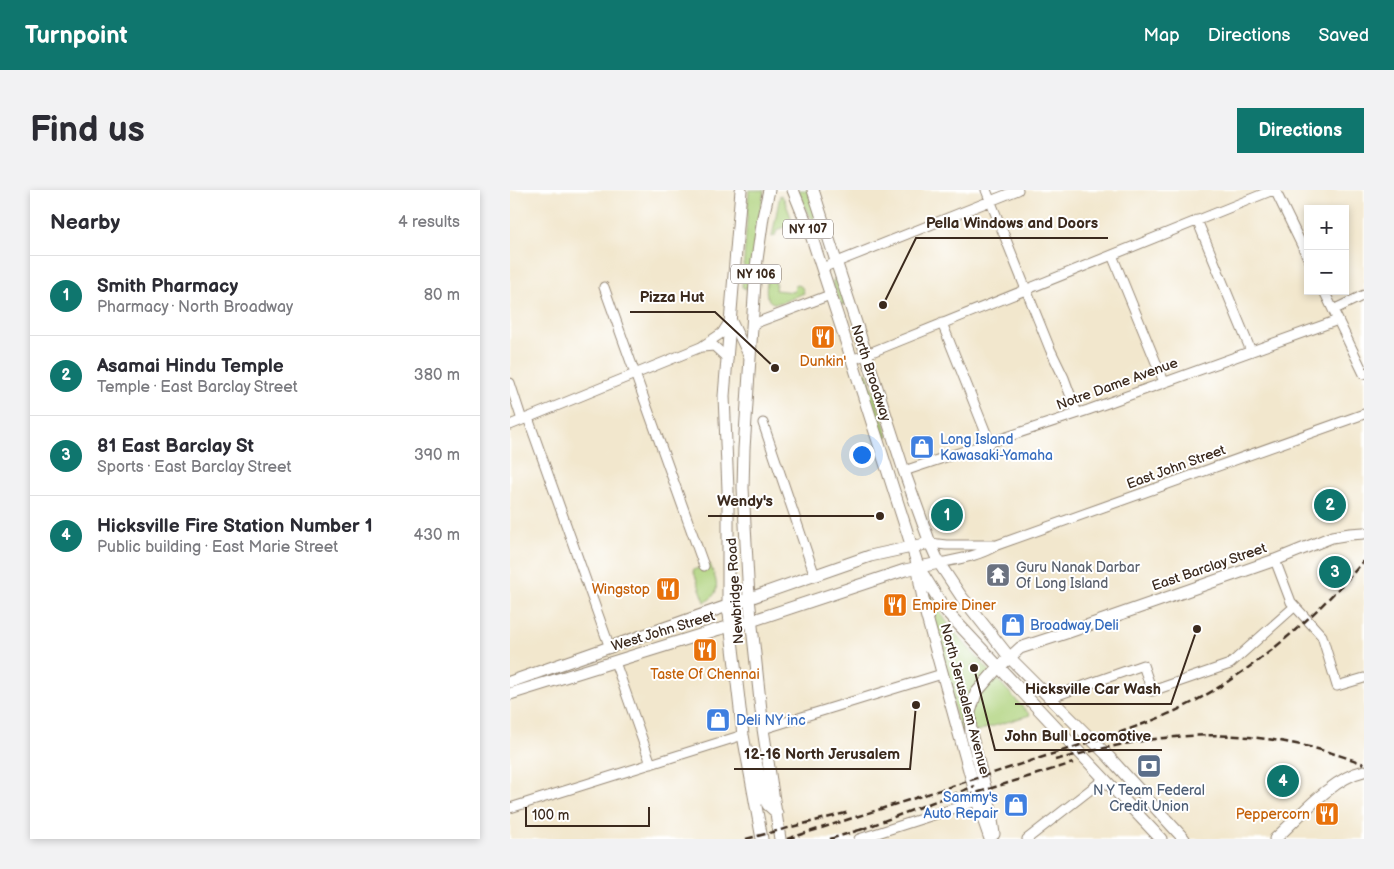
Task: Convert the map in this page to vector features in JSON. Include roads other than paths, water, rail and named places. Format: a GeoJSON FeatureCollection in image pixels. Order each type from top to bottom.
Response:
{"type":"FeatureCollection","features":[{"type":"Feature","properties":{"kind":"main road","name":"NY 106"},"geometry":{"type":"LineString","coordinates":[[741,190],[724,396],[728,490],[728,605],[743,735],[762,839]]}},
{"type":"Feature","properties":{"kind":"main road","name":"Newbridge Road"},"geometry":{"type":"LineString","coordinates":[[769,190],[762,217],[756,267],[743,488],[751,621],[763,728],[780,839]]}},
{"type":"Feature","properties":{"kind":"main road","name":"North Broadway"},"geometry":{"type":"LineString","coordinates":[[793,190],[822,268],[918,566]]}},
{"type":"Feature","properties":{"kind":"main road","name":"North Broadway"},"geometry":{"type":"LineString","coordinates":[[813,190],[904,472],[939,563]]}},
{"type":"Feature","properties":{"kind":"main road","name":"East Barclay Street"},"geometry":{"type":"LineString","coordinates":[[994,839],[990,806],[970,733],[970,712],[976,693],[1020,648],[1275,560],[1332,537],[1364,533]]}},
{"type":"Feature","properties":{"kind":"main road","name":"West John Street"},"geometry":{"type":"LineString","coordinates":[[511,688],[610,648],[728,605],[870,556],[930,543]]}},
{"type":"Feature","properties":{"kind":"main road","name":"West John Street"},"geometry":{"type":"LineString","coordinates":[[511,688],[615,662],[751,621],[918,566],[939,563]]}},
{"type":"Feature","properties":{"kind":"main road","name":"NY 107"},"geometry":{"type":"LineString","coordinates":[[939,563],[961,596],[1010,658],[1109,757],[1184,839]]}},
{"type":"Feature","properties":{"kind":"main road","name":"NY 107"},"geometry":{"type":"LineString","coordinates":[[918,566],[946,610],[1161,839]]}},
{"type":"Feature","properties":{"kind":"main road","name":"North Jerusalem Avenue"},"geometry":{"type":"LineString","coordinates":[[918,566],[926,614],[978,805],[990,839]]}},
{"type":"Feature","properties":{"kind":"main road"},"geometry":{"type":"LineString","coordinates":[[745,748],[756,762],[765,799],[776,813]]}},
{"type":"Feature","properties":{"kind":"main road"},"geometry":{"type":"LineString","coordinates":[[1275,839],[1332,787],[1352,775],[1364,771]]}},
{"type":"Feature","properties":{"kind":"street"},"geometry":{"type":"LineString","coordinates":[[986,190],[1077,413]]}},
{"type":"Feature","properties":{"kind":"street"},"geometry":{"type":"LineString","coordinates":[[822,268],[1018,190]]}},
{"type":"Feature","properties":{"kind":"street"},"geometry":{"type":"LineString","coordinates":[[852,360],[1274,190],[1304,250]]}},
{"type":"Feature","properties":{"kind":"street"},"geometry":{"type":"LineString","coordinates":[[1197,220],[1251,351]]}},
{"type":"Feature","properties":{"kind":"street"},"geometry":{"type":"LineString","coordinates":[[1112,255],[1164,382]]}},
{"type":"Feature","properties":{"kind":"street"},"geometry":{"type":"LineString","coordinates":[[604,287],[704,566]]}},
{"type":"Feature","properties":{"kind":"street"},"geometry":{"type":"LineString","coordinates":[[753,324],[830,295]]}},
{"type":"Feature","properties":{"kind":"street"},"geometry":{"type":"LineString","coordinates":[[1326,295],[1364,374]]}},
{"type":"Feature","properties":{"kind":"street"},"geometry":{"type":"LineString","coordinates":[[1333,310],[1364,295]]}},
{"type":"Feature","properties":{"kind":"street"},"geometry":{"type":"LineString","coordinates":[[510,425],[701,347],[722,333],[730,319]]}},
{"type":"Feature","properties":{"kind":"street"},"geometry":{"type":"LineString","coordinates":[[730,319],[750,359]]}},
{"type":"Feature","properties":{"kind":"street","name":"Notre Dame Avenue"},"geometry":{"type":"LineString","coordinates":[[904,472],[990,444],[1338,320]]}},
{"type":"Feature","properties":{"kind":"street"},"geometry":{"type":"LineString","coordinates":[[942,323],[990,444]]}},
{"type":"Feature","properties":{"kind":"street"},"geometry":{"type":"LineString","coordinates":[[701,347],[714,346],[728,359]]}},
{"type":"Feature","properties":{"kind":"street"},"geometry":{"type":"LineString","coordinates":[[510,383],[610,648]]}},
{"type":"Feature","properties":{"kind":"street","name":"East John Street"},"geometry":{"type":"LineString","coordinates":[[939,563],[990,550],[997,545],[1364,414]]}},
{"type":"Feature","properties":{"kind":"street"},"geometry":{"type":"LineString","coordinates":[[762,423],[815,576]]}},
{"type":"Feature","properties":{"kind":"street"},"geometry":{"type":"LineString","coordinates":[[1350,534],[1364,526]]}},
{"type":"Feature","properties":{"kind":"street","name":"East John Street"},"geometry":{"type":"LineString","coordinates":[[930,543],[997,545]]}},
{"type":"Feature","properties":{"kind":"street"},"geometry":{"type":"LineString","coordinates":[[1275,560],[1294,607],[1322,636],[1337,686],[1364,678]]}},
{"type":"Feature","properties":{"kind":"street"},"geometry":{"type":"LineString","coordinates":[[1049,698],[1142,664],[1152,692],[1230,664],[1294,607]]}},
{"type":"Feature","properties":{"kind":"street"},"geometry":{"type":"LineString","coordinates":[[615,662],[651,764]]}},
{"type":"Feature","properties":{"kind":"street"},"geometry":{"type":"LineString","coordinates":[[763,728],[942,674]]}},
{"type":"Feature","properties":{"kind":"street"},"geometry":{"type":"LineString","coordinates":[[510,808],[743,735]]}},
{"type":"Feature","properties":{"kind":"street"},"geometry":{"type":"LineString","coordinates":[[1027,839],[1104,780]]}},
{"type":"Feature","properties":{"kind":"street"},"geometry":{"type":"LineString","coordinates":[[859,839],[978,805]]}},
{"type":"Feature","properties":{"kind":"railway"},"geometry":{"type":"LineString","coordinates":[[787,839],[1121,732],[1177,710],[1219,687],[1286,639],[1364,561]]}},
{"type":"Feature","properties":{"kind":"railway"},"geometry":{"type":"LineString","coordinates":[[973,664],[976,675]]}},
{"type":"Feature","properties":{"kind":"railway"},"geometry":{"type":"LineString","coordinates":[[1055,760],[1145,740],[1199,735],[1223,735],[1295,744],[1318,749],[1364,764]]}},
{"type":"Feature","properties":{"kind":"railway"},"geometry":{"type":"LineString","coordinates":[[966,796],[1073,763]]}},
{"type":"Feature","properties":{"kind":"railway"},"geometry":{"type":"LineString","coordinates":[[860,830],[975,786]]}},
{"type":"Feature","properties":{"kind":"railway"},"geometry":{"type":"LineString","coordinates":[[746,839],[849,812]]}},
{"type":"Feature","properties":{"kind":"railway"},"geometry":{"type":"LineString","coordinates":[[830,839],[866,828]]}},
{"type":"Feature","properties":{"kind":"place","name":"Pella Windows and Doors"},"geometry":{"type":"Point","coordinates":[883,305]}},
{"type":"Feature","properties":{"kind":"place","name":"Dunkin'"},"geometry":{"type":"Point","coordinates":[823,337]}},
{"type":"Feature","properties":{"kind":"place","name":"Pizza Hut"},"geometry":{"type":"Point","coordinates":[775,368]}},
{"type":"Feature","properties":{"kind":"place","name":"Long Island Kawasaki-Yamaha"},"geometry":{"type":"Point","coordinates":[922,447]}},
{"type":"Feature","properties":{"kind":"place","name":"Asamai Hindu Temple"},"geometry":{"type":"Point","coordinates":[1330,505]}},
{"type":"Feature","properties":{"kind":"place","name":"Smith Pharmacy"},"geometry":{"type":"Point","coordinates":[947,515]}},
{"type":"Feature","properties":{"kind":"place","name":"Wendy's"},"geometry":{"type":"Point","coordinates":[880,516]}},
{"type":"Feature","properties":{"kind":"place","name":"81 East Barclay St"},"geometry":{"type":"Point","coordinates":[1335,572]}},
{"type":"Feature","properties":{"kind":"place","name":"Guru Nanak Darbar Of Long Island"},"geometry":{"type":"Point","coordinates":[998,575]}},
{"type":"Feature","properties":{"kind":"place","name":"Wingstop"},"geometry":{"type":"Point","coordinates":[668,589]}},
{"type":"Feature","properties":{"kind":"place","name":"Empire Diner"},"geometry":{"type":"Point","coordinates":[895,605]}},
{"type":"Feature","properties":{"kind":"place","name":"Broadway Deli"},"geometry":{"type":"Point","coordinates":[1013,625]}},
{"type":"Feature","properties":{"kind":"place","name":"Hicksville Car Wash"},"geometry":{"type":"Point","coordinates":[1197,629]}},
{"type":"Feature","properties":{"kind":"place","name":"Taste Of Chennai"},"geometry":{"type":"Point","coordinates":[705,650]}},
{"type":"Feature","properties":{"kind":"place","name":"John Bull Locomotive"},"geometry":{"type":"Point","coordinates":[974,668]}},
{"type":"Feature","properties":{"kind":"place","name":"12-16 North Jerusalem"},"geometry":{"type":"Point","coordinates":[916,705]}},
{"type":"Feature","properties":{"kind":"place","name":"Deli NY inc"},"geometry":{"type":"Point","coordinates":[718,720]}},
{"type":"Feature","properties":{"kind":"place","name":"N Y Team Federal Credit Union"},"geometry":{"type":"Point","coordinates":[1149,766]}},
{"type":"Feature","properties":{"kind":"place","name":"Hicksville Fire Station Number 1"},"geometry":{"type":"Point","coordinates":[1283,781]}},
{"type":"Feature","properties":{"kind":"place","name":"Sammy's Auto Repair"},"geometry":{"type":"Point","coordinates":[1016,805]}},
{"type":"Feature","properties":{"kind":"place","name":"Peppercorn"},"geometry":{"type":"Point","coordinates":[1327,814]}}]}
